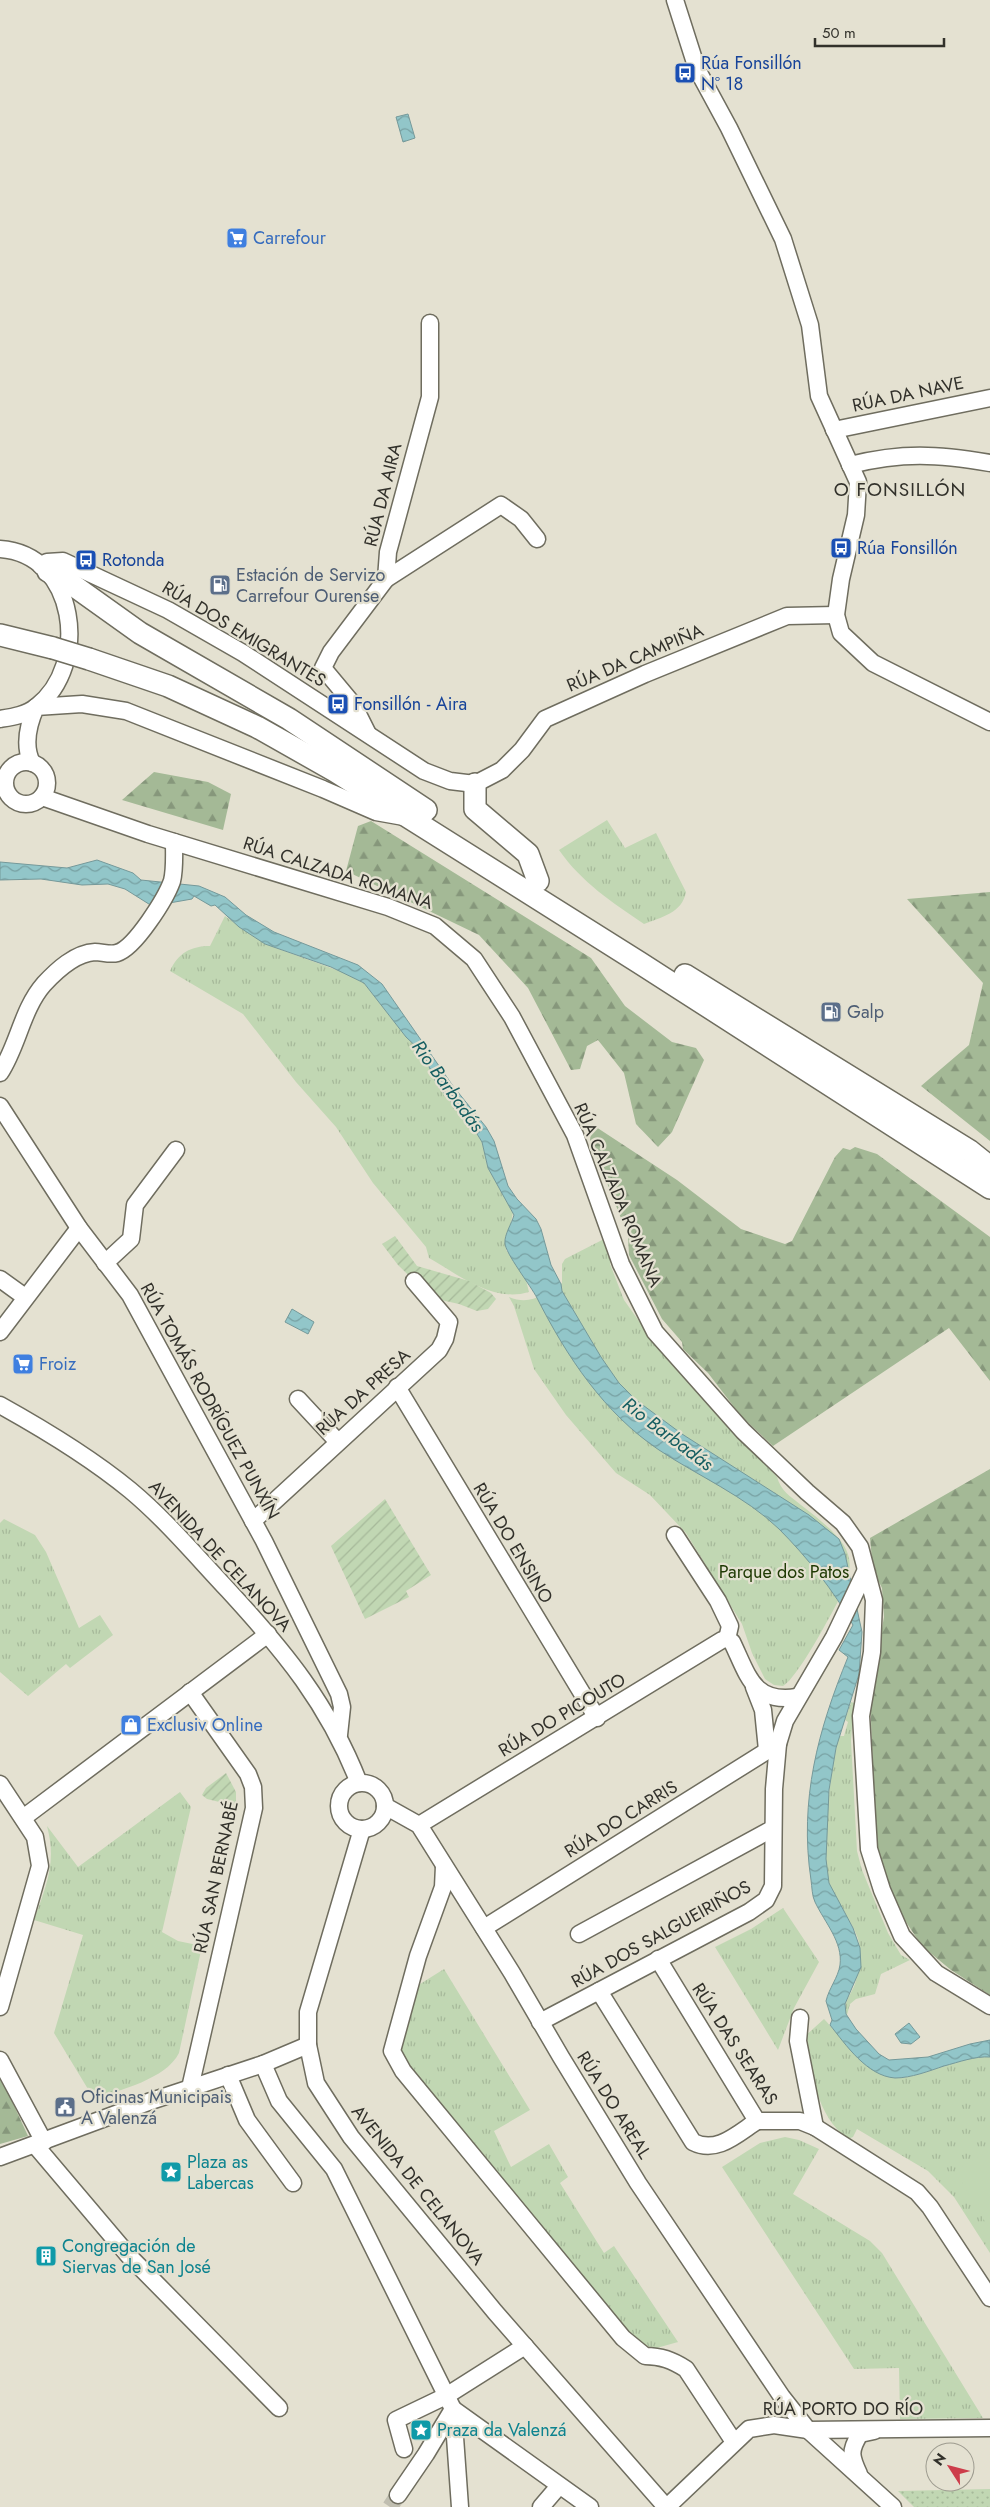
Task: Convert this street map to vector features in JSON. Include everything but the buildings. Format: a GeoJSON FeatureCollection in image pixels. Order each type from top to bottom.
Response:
{"type":"FeatureCollection","features":[{"type":"Feature","properties":{"kind":"main road"},"geometry":{"type":"LineString","coordinates":[[44,569],[70,583],[140,633],[289,719],[402,795],[538,881]]}},
{"type":"Feature","properties":{"kind":"main road"},"geometry":{"type":"LineString","coordinates":[[0,635],[54,648],[168,686],[256,727],[413,819],[990,1188]]}},
{"type":"Feature","properties":{"kind":"main road"},"geometry":{"type":"LineString","coordinates":[[474,784],[475,808],[528,854],[538,881],[562,914]]}},
{"type":"Feature","properties":{"kind":"main road"},"geometry":{"type":"LineString","coordinates":[[640,963],[674,968],[970,1151],[990,1167]]}},
{"type":"Feature","properties":{"kind":"street"},"geometry":{"type":"LineString","coordinates":[[675,0],[697,69],[729,128],[783,239],[810,325],[819,396],[858,482],[856,516],[841,580],[836,615],[841,633],[873,663],[990,722]]}},
{"type":"Feature","properties":{"kind":"street","name":"RÚA DA AIRA"},"geometry":{"type":"LineString","coordinates":[[386,579],[388,552],[430,397],[430,323]]}},
{"type":"Feature","properties":{"kind":"street","name":"RÚA DA NAVE"},"geometry":{"type":"LineString","coordinates":[[834,430],[990,398]]}},
{"type":"Feature","properties":{"kind":"street"},"geometry":{"type":"LineString","coordinates":[[850,465],[880,458],[913,454],[990,463]]}},
{"type":"Feature","properties":{"kind":"street"},"geometry":{"type":"LineString","coordinates":[[368,733],[353,704],[323,668],[331,652],[386,579],[501,505],[521,519],[537,539]]}},
{"type":"Feature","properties":{"kind":"street"},"geometry":{"type":"LineString","coordinates":[[0,549],[17,552],[44,569],[63,595],[69,632],[69,650],[60,675],[47,696],[36,708],[28,733],[28,756],[32,763]]}},
{"type":"Feature","properties":{"kind":"street","name":"RÚA DOS EMIGRANTES"},"geometry":{"type":"LineString","coordinates":[[44,569],[46,562],[63,561],[168,610],[242,653],[424,771],[450,781],[474,784]]}},
{"type":"Feature","properties":{"kind":"street","name":"RÚA DA CAMPIÑA"},"geometry":{"type":"LineString","coordinates":[[474,784],[502,770],[522,750],[545,719],[645,674],[787,616],[836,615]]}},
{"type":"Feature","properties":{"kind":"street"},"geometry":{"type":"LineString","coordinates":[[0,719],[17,716],[36,708],[82,704],[126,711],[314,785],[376,812],[413,819]]}},
{"type":"Feature","properties":{"kind":"street"},"geometry":{"type":"LineString","coordinates":[[24,762],[32,763],[39,767],[47,781],[46,790],[42,797],[28,804],[12,800],[4,774],[24,762]]}},
{"type":"Feature","properties":{"kind":"street","name":"RÚA CALZADA ROMANA"},"geometry":{"type":"LineString","coordinates":[[42,797],[174,842],[388,906],[436,926],[474,959],[512,1017],[575,1135],[621,1264],[656,1332],[743,1431],[807,1492],[843,1523],[860,1547],[865,1572],[874,1600],[872,1652],[861,1716],[870,1849],[882,1890],[902,1936],[936,1973],[990,2006]]}},
{"type":"Feature","properties":{"kind":"street"},"geometry":{"type":"LineString","coordinates":[[0,1073],[32,1002],[44,984],[70,961],[85,953],[111,954],[127,948],[149,921],[162,901],[172,879],[174,842]]}},
{"type":"Feature","properties":{"kind":"street","name":"RÚA TOMÁS RODRÍGUEZ PUNXÍN"},"geometry":{"type":"LineString","coordinates":[[0,1106],[79,1228],[130,1295],[254,1521],[339,1694],[342,1707],[339,1735]]}},
{"type":"Feature","properties":{"kind":"street"},"geometry":{"type":"LineString","coordinates":[[105,1263],[131,1239],[134,1205],[176,1150]]}},
{"type":"Feature","properties":{"kind":"street"},"geometry":{"type":"LineString","coordinates":[[0,1332],[79,1228]]}},
{"type":"Feature","properties":{"kind":"street"},"geometry":{"type":"LineString","coordinates":[[0,1279],[25,1297]]}},
{"type":"Feature","properties":{"kind":"street","name":"RÚA DA PRESA"},"geometry":{"type":"LineString","coordinates":[[254,1521],[439,1350],[445,1339],[449,1322],[414,1281]]}},
{"type":"Feature","properties":{"kind":"street","name":"RÚA DO ENSINO"},"geometry":{"type":"LineString","coordinates":[[397,1387],[597,1718]]}},
{"type":"Feature","properties":{"kind":"street"},"geometry":{"type":"LineString","coordinates":[[298,1399],[338,1442]]}},
{"type":"Feature","properties":{"kind":"street","name":"AVENIDA DE CELANOVA"},"geometry":{"type":"LineString","coordinates":[[0,1405],[57,1437],[129,1489],[185,1544],[268,1634],[312,1691],[339,1735],[360,1783]]}},
{"type":"Feature","properties":{"kind":"street"},"geometry":{"type":"LineString","coordinates":[[675,1535],[718,1601],[730,1626],[727,1639],[732,1642],[754,1687],[763,1710],[773,1747]]}},
{"type":"Feature","properties":{"kind":"street","name":"RÚA DOS SALGUEIRIÑOS"},"geometry":{"type":"LineString","coordinates":[[540,2022],[748,1912],[766,1900],[773,1886],[773,1747],[797,1697],[834,1637],[865,1572]]}},
{"type":"Feature","properties":{"kind":"street"},"geometry":{"type":"LineString","coordinates":[[23,1818],[268,1634]]}},
{"type":"Feature","properties":{"kind":"street","name":"RÚA DO PICOUTO"},"geometry":{"type":"LineString","coordinates":[[419,1826],[727,1639]]}},
{"type":"Feature","properties":{"kind":"street"},"geometry":{"type":"LineString","coordinates":[[754,1687],[769,1696],[782,1699],[797,1697]]}},
{"type":"Feature","properties":{"kind":"street","name":"RÚA SAN BERNABÉ"},"geometry":{"type":"LineString","coordinates":[[190,1692],[248,1774],[253,1787],[254,1808],[190,2088]]}},
{"type":"Feature","properties":{"kind":"street","name":"RÚA DO CARRIS"},"geometry":{"type":"LineString","coordinates":[[484,1928],[773,1747]]}},
{"type":"Feature","properties":{"kind":"street"},"geometry":{"type":"LineString","coordinates":[[360,1783],[378,1789],[382,1794],[385,1806],[381,1819],[370,1828],[362,1829],[348,1824],[340,1811],[339,1804],[346,1790],[360,1783]]}},
{"type":"Feature","properties":{"kind":"street"},"geometry":{"type":"LineString","coordinates":[[0,1784],[34,1836],[40,1866],[0,2007]]}},
{"type":"Feature","properties":{"kind":"street","name":"RÚA DO AREAL"},"geometry":{"type":"LineString","coordinates":[[385,1806],[419,1826],[484,1928],[638,2183],[782,2397],[808,2430],[893,2507]]}},
{"type":"Feature","properties":{"kind":"street","name":"AVENIDA DE CELANOVA"},"geometry":{"type":"LineString","coordinates":[[362,1829],[308,2012],[308,2045],[316,2084],[351,2137],[525,2346],[667,2507]]}},
{"type":"Feature","properties":{"kind":"street"},"geometry":{"type":"LineString","coordinates":[[579,1934],[772,1829]]}},
{"type":"Feature","properties":{"kind":"street"},"geometry":{"type":"LineString","coordinates":[[444,1866],[442,1887],[418,1956],[392,2051],[403,2071],[624,2338],[645,2356],[660,2356],[676,2362],[686,2369],[734,2442]]}},
{"type":"Feature","properties":{"kind":"street","name":"RÚA DAS SEARAS"},"geometry":{"type":"LineString","coordinates":[[658,1959],[757,2122],[800,2121],[815,2127],[917,2192],[930,2207],[990,2298]]}},
{"type":"Feature","properties":{"kind":"street"},"geometry":{"type":"LineString","coordinates":[[599,1991],[693,2142],[703,2147],[712,2147],[757,2122]]}},
{"type":"Feature","properties":{"kind":"street"},"geometry":{"type":"LineString","coordinates":[[800,2018],[798,2041],[815,2127]]}},
{"type":"Feature","properties":{"kind":"street"},"geometry":{"type":"LineString","coordinates":[[0,2157],[190,2088],[263,2064],[308,2045]]}},
{"type":"Feature","properties":{"kind":"street"},"geometry":{"type":"LineString","coordinates":[[0,2060],[39,2143],[129,2256],[279,2408]]}},
{"type":"Feature","properties":{"kind":"street"},"geometry":{"type":"LineString","coordinates":[[263,2064],[279,2101],[334,2169],[449,2402],[460,2507]]}},
{"type":"Feature","properties":{"kind":"street"},"geometry":{"type":"LineString","coordinates":[[228,2075],[247,2120],[293,2183]]}},
{"type":"Feature","properties":{"kind":"street"},"geometry":{"type":"LineString","coordinates":[[404,2449],[396,2420],[449,2402],[525,2346]]}},
{"type":"Feature","properties":{"kind":"street"},"geometry":{"type":"LineString","coordinates":[[449,2402],[559,2486],[590,2507]]}},
{"type":"Feature","properties":{"kind":"street"},"geometry":{"type":"LineString","coordinates":[[398,2495],[426,2454],[449,2402]]}},
{"type":"Feature","properties":{"kind":"street","name":"RÚA PORTO DO RÍO"},"geometry":{"type":"LineString","coordinates":[[667,2507],[749,2429],[774,2425],[808,2430],[990,2428]]}},
{"type":"Feature","properties":{"kind":"street"},"geometry":{"type":"LineString","coordinates":[[861,2478],[852,2459],[852,2445],[860,2434],[877,2430]]}},
{"type":"Feature","properties":{"kind":"street"},"geometry":{"type":"LineString","coordinates":[[541,2507],[559,2486]]}},
{"type":"Feature","properties":{"kind":"green space"},"geometry":{"type":"Polygon","coordinates":[[[154,772],[208,782],[231,794],[223,830],[122,800],[154,772]]]}},
{"type":"Feature","properties":{"kind":"green space"},"geometry":{"type":"Polygon","coordinates":[[[607,820],[625,848],[656,833],[686,892],[684,899],[676,910],[644,924],[587,882],[559,850],[607,820]]]}},
{"type":"Feature","properties":{"kind":"green space"},"geometry":{"type":"Polygon","coordinates":[[[371,821],[591,958],[625,1006],[672,1042],[696,1048],[704,1060],[672,1132],[658,1147],[636,1124],[624,1073],[598,1040],[587,1046],[580,1069],[571,1070],[528,988],[479,935],[346,871],[358,826],[371,821]]]}},
{"type":"Feature","properties":{"kind":"green space"},"geometry":{"type":"Polygon","coordinates":[[[990,892],[990,1141],[921,1086],[969,1045],[983,983],[907,899],[990,892]]]}},
{"type":"Feature","properties":{"kind":"green space"},"geometry":{"type":"Polygon","coordinates":[[[225,916],[265,944],[356,977],[364,983],[406,1037],[423,1053],[463,1118],[474,1129],[482,1142],[488,1168],[513,1212],[506,1250],[525,1276],[529,1292],[502,1294],[489,1291],[464,1279],[429,1258],[426,1247],[373,1183],[336,1127],[296,1082],[243,1014],[170,971],[181,955],[197,947],[210,946],[225,916]]]}},
{"type":"Feature","properties":{"kind":"green space"},"geometry":{"type":"Polygon","coordinates":[[[596,1127],[677,1180],[741,1229],[785,1244],[792,1241],[835,1157],[843,1148],[850,1150],[855,1147],[877,1154],[990,1237],[990,1381],[949,1328],[773,1446],[741,1416],[708,1373],[683,1349],[682,1342],[662,1319],[629,1255],[628,1236],[590,1140],[591,1132],[596,1127]]]}},
{"type":"Feature","properties":{"kind":"green space"},"geometry":{"type":"Polygon","coordinates":[[[395,1236],[417,1266],[469,1281],[491,1293],[496,1299],[488,1309],[477,1311],[459,1304],[432,1298],[398,1265],[382,1244],[395,1236]]]}},
{"type":"Feature","properties":{"kind":"green space","name":"Parque dos Patos"},"geometry":{"type":"Polygon","coordinates":[[[606,1238],[612,1259],[610,1264],[624,1300],[658,1348],[777,1477],[786,1493],[821,1521],[836,1535],[845,1547],[849,1559],[849,1572],[845,1587],[811,1650],[793,1676],[783,1686],[774,1685],[765,1679],[752,1653],[742,1624],[686,1533],[650,1495],[616,1473],[566,1415],[534,1369],[514,1306],[509,1297],[524,1300],[537,1298],[549,1291],[562,1283],[562,1264],[565,1259],[606,1238]]]}},
{"type":"Feature","properties":{"kind":"green space"},"geometry":{"type":"Polygon","coordinates":[[[990,1469],[990,1995],[951,1970],[922,1946],[894,1904],[876,1848],[870,1696],[884,1617],[882,1588],[873,1570],[870,1538],[990,1469]]]}},
{"type":"Feature","properties":{"kind":"green space"},"geometry":{"type":"Polygon","coordinates":[[[385,1499],[431,1575],[406,1591],[409,1597],[365,1619],[331,1546],[385,1499]]]}},
{"type":"Feature","properties":{"kind":"green space"},"geometry":{"type":"Polygon","coordinates":[[[4,1519],[35,1535],[46,1552],[79,1628],[100,1615],[113,1635],[70,1668],[66,1664],[28,1696],[0,1672],[0,1523],[4,1519]]]}},
{"type":"Feature","properties":{"kind":"green space"},"geometry":{"type":"Polygon","coordinates":[[[851,1702],[854,1703],[851,1741],[857,1851],[862,1870],[888,1933],[901,1955],[910,1960],[881,1974],[875,1994],[856,1999],[850,2004],[847,2015],[845,2011],[846,2002],[855,1984],[859,1969],[859,1942],[852,1925],[832,1892],[826,1870],[825,1853],[827,1810],[833,1768],[839,1736],[844,1736],[848,1722],[845,1720],[851,1702]]]}},
{"type":"Feature","properties":{"kind":"green space"},"geometry":{"type":"Polygon","coordinates":[[[226,1773],[236,1792],[236,1806],[207,1799],[202,1795],[206,1788],[226,1773]]]}},
{"type":"Feature","properties":{"kind":"green space"},"geometry":{"type":"Polygon","coordinates":[[[180,1792],[191,1807],[162,1932],[178,1941],[202,1946],[179,2053],[173,2062],[153,2077],[94,2099],[54,2033],[83,1935],[34,1920],[49,1874],[51,1852],[47,1826],[78,1867],[180,1792]]]}},
{"type":"Feature","properties":{"kind":"green space"},"geometry":{"type":"Polygon","coordinates":[[[783,1908],[819,1962],[794,2008],[778,2050],[715,1947],[751,1929],[783,1908]]]}},
{"type":"Feature","properties":{"kind":"green space"},"geometry":{"type":"Polygon","coordinates":[[[444,1969],[530,2110],[494,2131],[511,2167],[549,2144],[568,2177],[560,2183],[604,2253],[614,2246],[678,2342],[646,2351],[623,2338],[392,2051],[409,1991],[444,1969]]]}},
{"type":"Feature","properties":{"kind":"green space"},"geometry":{"type":"Polygon","coordinates":[[[824,2019],[868,2064],[888,2076],[897,2078],[908,2077],[978,2057],[990,2057],[990,2253],[954,2197],[928,2171],[857,2129],[853,2137],[848,2139],[829,2118],[817,2093],[804,2037],[824,2019]]]}},
{"type":"Feature","properties":{"kind":"green space"},"geometry":{"type":"Polygon","coordinates":[[[0,2075],[28,2136],[0,2144],[0,2075]]]}},
{"type":"Feature","properties":{"kind":"green space"},"geometry":{"type":"Polygon","coordinates":[[[785,2137],[799,2140],[819,2149],[793,2194],[870,2241],[882,2253],[983,2418],[900,2419],[899,2368],[854,2369],[722,2167],[760,2143],[785,2137]]]}},
{"type":"Feature","properties":{"kind":"green space"},"geometry":{"type":"Polygon","coordinates":[[[990,2150],[990,2230],[955,2171],[990,2150]]]}},
{"type":"Feature","properties":{"kind":"green space"},"geometry":{"type":"Polygon","coordinates":[[[975,2489],[990,2489],[990,2507],[914,2507],[898,2491],[975,2492],[975,2489]]]}},
{"type":"Feature","properties":{"kind":"water"},"geometry":{"type":"Polygon","coordinates":[[[408,114],[415,138],[403,142],[396,117],[408,114]]]}},
{"type":"Feature","properties":{"kind":"water","name":"Rio Barbadás"},"geometry":{"type":"Polygon","coordinates":[[[97,860],[133,873],[141,880],[199,886],[225,897],[246,915],[274,932],[358,965],[382,984],[453,1086],[486,1127],[494,1141],[508,1186],[517,1199],[536,1219],[541,1229],[551,1265],[561,1284],[562,1291],[601,1357],[619,1383],[636,1400],[682,1434],[809,1515],[839,1539],[845,1554],[862,1632],[859,1674],[836,1748],[829,1790],[826,1859],[829,1883],[853,1928],[860,1948],[861,1967],[845,2004],[846,2014],[856,2029],[879,2054],[889,2060],[928,2057],[990,2040],[990,2057],[979,2057],[907,2077],[895,2078],[885,2076],[866,2066],[830,2025],[832,2020],[826,2001],[839,1970],[840,1957],[836,1940],[813,1897],[808,1850],[808,1822],[814,1766],[820,1739],[837,1684],[848,1657],[839,1650],[853,1625],[829,1587],[800,1551],[766,1517],[736,1496],[674,1460],[639,1435],[604,1401],[589,1382],[574,1362],[506,1248],[506,1236],[514,1215],[488,1168],[482,1142],[474,1129],[437,1085],[423,1053],[406,1037],[364,983],[331,967],[265,944],[239,927],[215,905],[211,906],[194,896],[192,899],[152,906],[125,889],[108,884],[82,885],[41,879],[0,880],[0,862],[67,868],[97,860]]]}},
{"type":"Feature","properties":{"kind":"water"},"geometry":{"type":"Polygon","coordinates":[[[292,1309],[314,1322],[308,1334],[285,1322],[292,1309]]]}},
{"type":"Feature","properties":{"kind":"water"},"geometry":{"type":"Polygon","coordinates":[[[909,2023],[920,2037],[911,2044],[901,2043],[895,2034],[909,2023]]]}},
{"type":"Feature","properties":{"kind":"tunnel"},"geometry":{"type":"LineString","coordinates":[[390,2507],[398,2495]]}},
{"type":"Feature","properties":{"kind":"place","name":"Rúa Fonsillón Nº 18"},"geometry":{"type":"Point","coordinates":[685,73]}},
{"type":"Feature","properties":{"kind":"place","name":"Carrefour"},"geometry":{"type":"Point","coordinates":[237,238]}},
{"type":"Feature","properties":{"kind":"place","name":"Rúa Fonsillón"},"geometry":{"type":"Point","coordinates":[841,548]}},
{"type":"Feature","properties":{"kind":"place","name":"Rotonda"},"geometry":{"type":"Point","coordinates":[86,560]}},
{"type":"Feature","properties":{"kind":"place","name":"Estación de Servizo Carrefour Ourense"},"geometry":{"type":"Point","coordinates":[220,585]}},
{"type":"Feature","properties":{"kind":"place","name":"Fonsillón - Aira"},"geometry":{"type":"Point","coordinates":[338,704]}},
{"type":"Feature","properties":{"kind":"place","name":"Galp"},"geometry":{"type":"Point","coordinates":[831,1012]}},
{"type":"Feature","properties":{"kind":"place","name":"Froiz"},"geometry":{"type":"Point","coordinates":[23,1364]}},
{"type":"Feature","properties":{"kind":"place","name":"Exclusiv Online"},"geometry":{"type":"Point","coordinates":[131,1725]}},
{"type":"Feature","properties":{"kind":"place","name":"Oficinas Municipais A Valenzá"},"geometry":{"type":"Point","coordinates":[65,2107]}},
{"type":"Feature","properties":{"kind":"place","name":"Plaza as Labercas"},"geometry":{"type":"Point","coordinates":[171,2172]}},
{"type":"Feature","properties":{"kind":"place","name":"Congregación de Siervas de San José"},"geometry":{"type":"Point","coordinates":[46,2256]}},
{"type":"Feature","properties":{"kind":"place","name":"Praza da Valenzá"},"geometry":{"type":"Point","coordinates":[421,2430]}},
{"type":"Feature","properties":{"kind":"district","name":"O FONSILLÓN"},"geometry":{"type":"Point","coordinates":[900,489]}}]}
